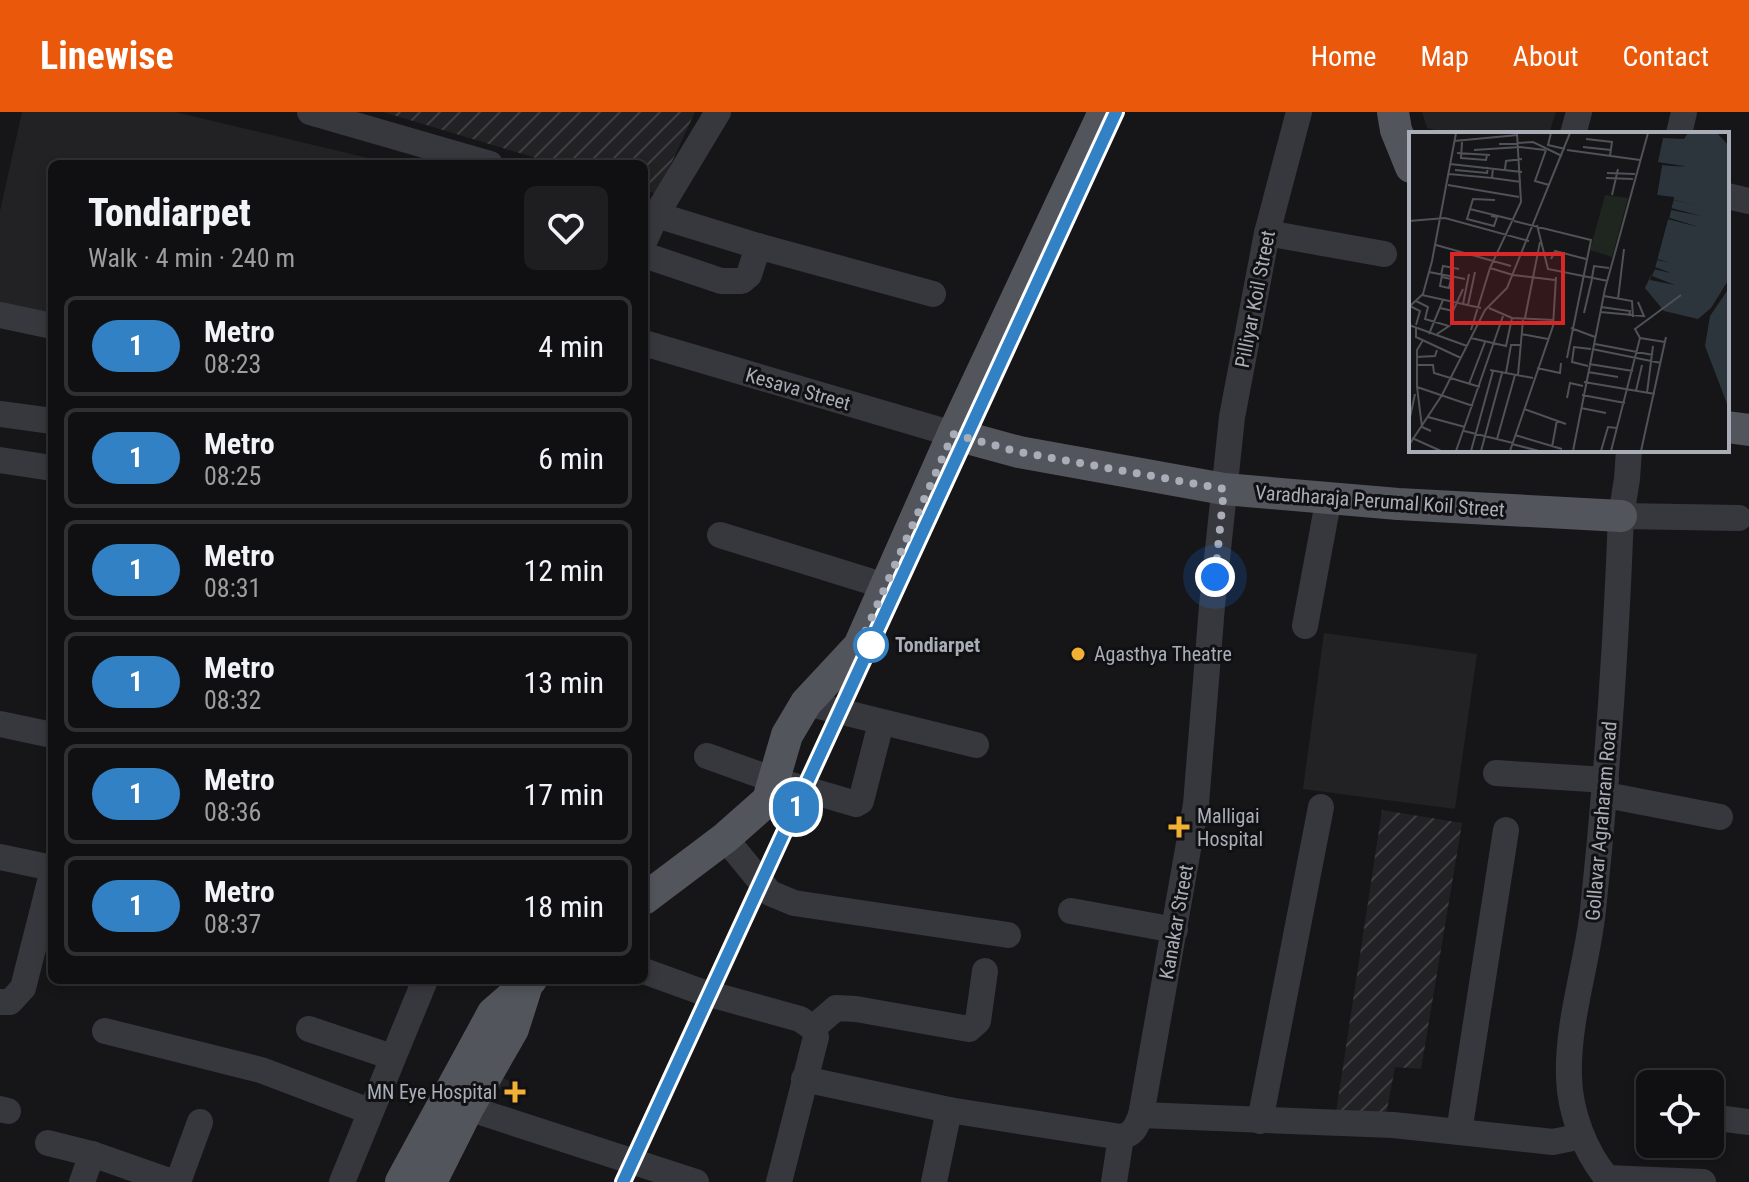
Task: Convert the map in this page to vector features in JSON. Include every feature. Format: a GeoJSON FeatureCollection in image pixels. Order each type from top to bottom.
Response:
{"type":"FeatureCollection","features":[{"type":"Feature","properties":{"kind":"main road"},"geometry":{"type":"LineString","coordinates":[[648,896],[725,838],[768,800],[787,735],[806,703],[859,646],[953,434],[1104,112]]}},
{"type":"Feature","properties":{"kind":"main road"},"geometry":{"type":"LineString","coordinates":[[1400,125],[1409,159]]}},
{"type":"Feature","properties":{"kind":"main road","name":"Varadharaja Perumal Koil Street"},"geometry":{"type":"LineString","coordinates":[[953,434],[1019,452],[1224,489],[1398,504],[1621,516]]}},
{"type":"Feature","properties":{"kind":"main road"},"geometry":{"type":"LineString","coordinates":[[401,1182],[493,1013],[524,984]]}},
{"type":"Feature","properties":{"kind":"main road"},"geometry":{"type":"LineString","coordinates":[[431,1182],[513,1029],[526,984]]}},
{"type":"Feature","properties":{"kind":"street"},"geometry":{"type":"LineString","coordinates":[[310,112],[476,160]]}},
{"type":"Feature","properties":{"kind":"street"},"geometry":{"type":"LineString","coordinates":[[718,112],[650,213],[933,294]]}},
{"type":"Feature","properties":{"kind":"street","name":"Pilliyar Koil Street"},"geometry":{"type":"LineString","coordinates":[[1224,489],[1232,417],[1267,233],[1299,112]]}},
{"type":"Feature","properties":{"kind":"street"},"geometry":{"type":"LineString","coordinates":[[1574,132],[1579,112]]}},
{"type":"Feature","properties":{"kind":"street"},"geometry":{"type":"LineString","coordinates":[[1679,132],[1684,112]]}},
{"type":"Feature","properties":{"kind":"street"},"geometry":{"type":"LineString","coordinates":[[1729,196],[1749,201]]}},
{"type":"Feature","properties":{"kind":"street"},"geometry":{"type":"LineString","coordinates":[[1267,233],[1384,254]]}},
{"type":"Feature","properties":{"kind":"street"},"geometry":{"type":"LineString","coordinates":[[648,256],[721,281],[742,281],[749,275],[758,246]]}},
{"type":"Feature","properties":{"kind":"street"},"geometry":{"type":"LineString","coordinates":[[0,315],[48,325]]}},
{"type":"Feature","properties":{"kind":"street","name":"Kesava Street"},"geometry":{"type":"LineString","coordinates":[[648,344],[953,434]]}},
{"type":"Feature","properties":{"kind":"street"},"geometry":{"type":"LineString","coordinates":[[48,420],[13,416],[10,461],[48,467]]}},
{"type":"Feature","properties":{"kind":"street","name":"Gollavar Agraharam Road"},"geometry":{"type":"LineString","coordinates":[[1607,1180],[1582,1136],[1569,1082],[1569,1046],[1592,920],[1606,787],[1621,516],[1629,452]]}},
{"type":"Feature","properties":{"kind":"street","name":"Kanakar Street"},"geometry":{"type":"LineString","coordinates":[[1141,1115],[1196,804],[1224,489]]}},
{"type":"Feature","properties":{"kind":"street"},"geometry":{"type":"LineString","coordinates":[[1305,626],[1329,497]]}},
{"type":"Feature","properties":{"kind":"street"},"geometry":{"type":"LineString","coordinates":[[1621,516],[1739,518]]}},
{"type":"Feature","properties":{"kind":"street"},"geometry":{"type":"LineString","coordinates":[[720,535],[885,586]]}},
{"type":"Feature","properties":{"kind":"street"},"geometry":{"type":"LineString","coordinates":[[806,703],[976,745]]}},
{"type":"Feature","properties":{"kind":"street"},"geometry":{"type":"LineString","coordinates":[[707,756],[856,804],[861,801],[881,723]]}},
{"type":"Feature","properties":{"kind":"street"},"geometry":{"type":"LineString","coordinates":[[0,724],[48,734]]}},
{"type":"Feature","properties":{"kind":"street"},"geometry":{"type":"LineString","coordinates":[[1496,773],[1606,787],[1720,817]]}},
{"type":"Feature","properties":{"kind":"street"},"geometry":{"type":"LineString","coordinates":[[1260,1121],[1321,807]]}},
{"type":"Feature","properties":{"kind":"street"},"geometry":{"type":"LineString","coordinates":[[1459,1132],[1506,830]]}},
{"type":"Feature","properties":{"kind":"street"},"geometry":{"type":"LineString","coordinates":[[725,838],[770,893],[794,903],[1008,935]]}},
{"type":"Feature","properties":{"kind":"street"},"geometry":{"type":"LineString","coordinates":[[0,857],[48,867]]}},
{"type":"Feature","properties":{"kind":"street"},"geometry":{"type":"LineString","coordinates":[[0,1002],[10,1002],[23,988],[45,938],[48,911]]}},
{"type":"Feature","properties":{"kind":"street"},"geometry":{"type":"LineString","coordinates":[[1071,911],[1175,930]]}},
{"type":"Feature","properties":{"kind":"street"},"geometry":{"type":"LineString","coordinates":[[813,1028],[836,1008],[969,1029],[978,1021],[985,971]]}},
{"type":"Feature","properties":{"kind":"street"},"geometry":{"type":"LineString","coordinates":[[648,972],[699,991],[800,1019],[813,1028],[816,1037],[779,1182]]}},
{"type":"Feature","properties":{"kind":"street"},"geometry":{"type":"LineString","coordinates":[[342,1182],[423,984]]}},
{"type":"Feature","properties":{"kind":"street"},"geometry":{"type":"LineString","coordinates":[[309,1029],[392,1057]]}},
{"type":"Feature","properties":{"kind":"street"},"geometry":{"type":"LineString","coordinates":[[105,1031],[261,1070],[369,1111]]}},
{"type":"Feature","properties":{"kind":"street"},"geometry":{"type":"LineString","coordinates":[[804,1079],[949,1110],[1121,1137],[1130,1134],[1141,1115],[1393,1125],[1553,1142],[1582,1136]]}},
{"type":"Feature","properties":{"kind":"street"},"geometry":{"type":"LineString","coordinates":[[468,1108],[696,1182]]}},
{"type":"Feature","properties":{"kind":"street"},"geometry":{"type":"LineString","coordinates":[[934,1182],[949,1110]]}},
{"type":"Feature","properties":{"kind":"street"},"geometry":{"type":"LineString","coordinates":[[1724,1119],[1749,1122]]}},
{"type":"Feature","properties":{"kind":"street"},"geometry":{"type":"LineString","coordinates":[[178,1182],[200,1122]]}},
{"type":"Feature","properties":{"kind":"street"},"geometry":{"type":"LineString","coordinates":[[1114,1182],[1121,1137]]}},
{"type":"Feature","properties":{"kind":"street"},"geometry":{"type":"LineString","coordinates":[[48,1143],[92,1154],[131,1175],[172,1182]]}},
{"type":"Feature","properties":{"kind":"street"},"geometry":{"type":"LineString","coordinates":[[82,1182],[92,1154]]}},
{"type":"Feature","properties":{"kind":"street"},"geometry":{"type":"LineString","coordinates":[[1607,1180],[1703,1182]]}},
{"type":"Feature","properties":{"kind":"shaded area"},"geometry":{"type":"Polygon","coordinates":[[[22,112],[175,112],[376,160],[48,160],[48,321],[0,310],[0,211],[22,112]]]}},
{"type":"Feature","properties":{"kind":"shaded area"},"geometry":{"type":"Polygon","coordinates":[[[383,112],[695,112],[657,194],[648,191],[648,160],[543,160],[383,112]]]}},
{"type":"Feature","properties":{"kind":"shaded area"},"geometry":{"type":"Polygon","coordinates":[[[1422,112],[1556,112],[1550,132],[1443,132],[1427,128],[1422,112]]]}},
{"type":"Feature","properties":{"kind":"shaded area"},"geometry":{"type":"Polygon","coordinates":[[[1324,633],[1477,654],[1455,809],[1303,789],[1324,633]]]}},
{"type":"Feature","properties":{"kind":"shaded area"},"geometry":{"type":"Polygon","coordinates":[[[1382,810],[1462,823],[1421,1069],[1395,1067],[1385,1120],[1335,1119],[1382,810]]]}},
{"type":"Feature","properties":{"kind":"shaded area","name":"MN Eye Hospital"},"geometry":{"type":"Polygon","coordinates":[[[498,1076],[524,1087],[520,1097],[492,1086],[498,1076]]]}},
{"type":"Feature","properties":{"kind":"metro line","name":"1"},"geometry":{"type":"LineString","coordinates":[[623,1182],[1116,112]]}},
{"type":"Feature","properties":{"kind":"place","name":"Tondiarpet"},"geometry":{"type":"Point","coordinates":[871,645]}},
{"type":"Feature","properties":{"kind":"place","name":"Agasthya Theatre"},"geometry":{"type":"Point","coordinates":[1078,654]}},
{"type":"Feature","properties":{"kind":"place","name":"Malligai Hospital"},"geometry":{"type":"Point","coordinates":[1179,827]}},
{"type":"Feature","properties":{"kind":"place","name":"MN Eye Hospital"},"geometry":{"type":"Point","coordinates":[515,1092]}},
{"type":"Feature","properties":{"kind":"route"},"geometry":{"type":"LineString","coordinates":[[871,645],[859,646],[953,434],[1019,452],[1224,489],[1215,577]]}}]}
